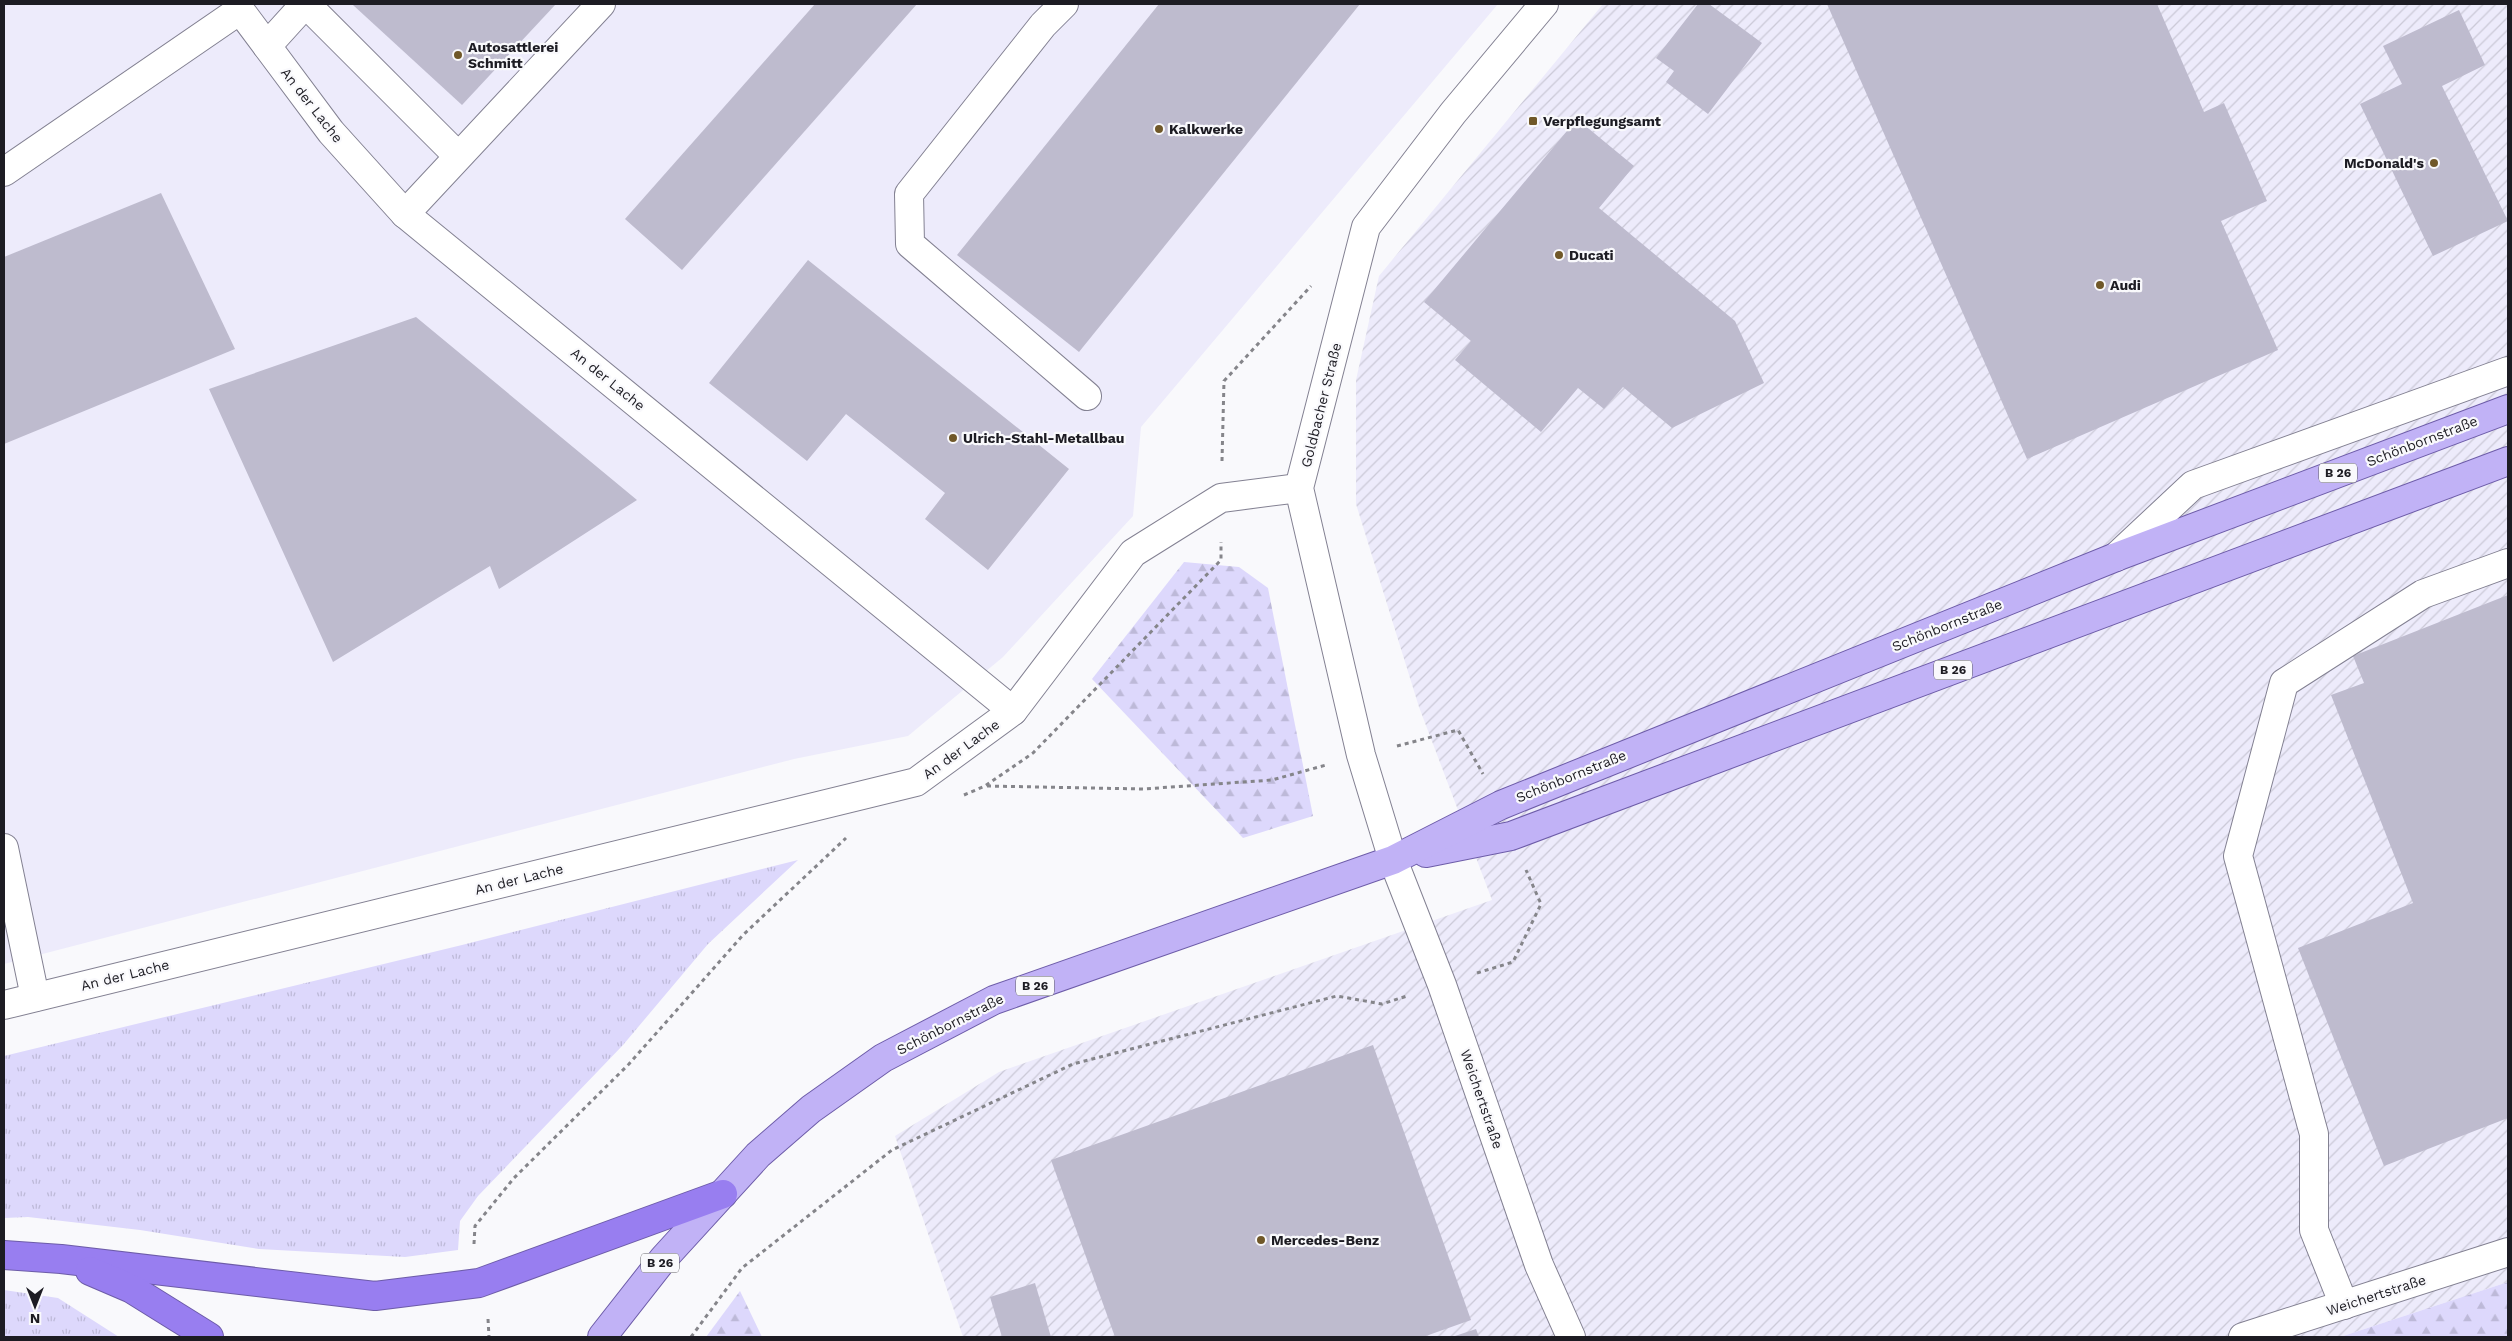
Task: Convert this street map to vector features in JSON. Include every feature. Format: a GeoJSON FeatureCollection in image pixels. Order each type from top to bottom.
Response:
{"type":"FeatureCollection","features":[{"type":"Feature","properties":{"kind":"highway"},"geometry":{"type":"LineString","coordinates":[[4,1256],[61,1259],[375,1296],[479,1283],[723,1194]]}},
{"type":"Feature","properties":{"kind":"highway"},"geometry":{"type":"LineString","coordinates":[[61,1259],[132,1289],[209,1337]]}},
{"type":"Feature","properties":{"kind":"main road","name":"Schönbornstraße"},"geometry":{"type":"LineString","coordinates":[[602,1337],[664,1258],[758,1155],[811,1109],[883,1058],[994,1000],[1393,860],[1501,805],[2116,557],[2508,409]]}},
{"type":"Feature","properties":{"kind":"main road","name":"Schönbornstraße"},"geometry":{"type":"LineString","coordinates":[[1393,860],[1511,836],[2508,461]]}},
{"type":"Feature","properties":{"kind":"street"},"geometry":{"type":"LineString","coordinates":[[267,46],[306,4],[458,156]]}},
{"type":"Feature","properties":{"kind":"street"},"geometry":{"type":"LineString","coordinates":[[405,214],[602,4]]}},
{"type":"Feature","properties":{"kind":"street"},"geometry":{"type":"LineString","coordinates":[[1064,4],[1043,25],[909,194],[910,244],[1087,396]]}},
{"type":"Feature","properties":{"kind":"street","name":"Goldbacher Straße"},"geometry":{"type":"LineString","coordinates":[[1393,860],[1361,755],[1299,488],[1366,227],[1531,9]]}},
{"type":"Feature","properties":{"kind":"street","name":"An der Lache"},"geometry":{"type":"LineString","coordinates":[[4,172],[240,10],[331,132],[405,214],[1013,711]]}},
{"type":"Feature","properties":{"kind":"street"},"geometry":{"type":"LineString","coordinates":[[2116,557],[2193,485],[2508,371]]}},
{"type":"Feature","properties":{"kind":"street","name":"An der Lache"},"geometry":{"type":"LineString","coordinates":[[4,1005],[916,782],[1013,711],[1134,553],[1221,498],[1299,488]]}},
{"type":"Feature","properties":{"kind":"street"},"geometry":{"type":"LineString","coordinates":[[2344,1305],[2314,1230],[2314,1134],[2238,856],[2284,683],[2423,594],[2508,563]]}},
{"type":"Feature","properties":{"kind":"street"},"geometry":{"type":"LineString","coordinates":[[4,848],[35,997]]}},
{"type":"Feature","properties":{"kind":"street","name":"Weichertstraße"},"geometry":{"type":"LineString","coordinates":[[1393,860],[1442,985],[1539,1265],[1571,1337]]}},
{"type":"Feature","properties":{"kind":"street","name":"Weichertstraße"},"geometry":{"type":"LineString","coordinates":[[2243,1337],[2508,1252]]}},
{"type":"Feature","properties":{"kind":"path"},"geometry":{"type":"LineString","coordinates":[[958,798],[985,786],[1033,753],[1221,560],[1224,380],[1312,285]]}},
{"type":"Feature","properties":{"kind":"path"},"geometry":{"type":"LineString","coordinates":[[985,786],[1143,789],[1272,780],[1458,730],[1501,805]]}},
{"type":"Feature","properties":{"kind":"path"},"geometry":{"type":"LineString","coordinates":[[489,1337],[474,1251],[475,1226],[514,1178],[629,1064],[744,935],[852,832],[842,834]]}},
{"type":"Feature","properties":{"kind":"path"},"geometry":{"type":"LineString","coordinates":[[691,1337],[742,1268],[892,1150],[1073,1064],[1337,996],[1382,1004],[1513,962],[1541,904],[1511,836]]}},
{"type":"Feature","properties":{"kind":"shaded area"},"geometry":{"type":"Polygon","coordinates":[[[4,4],[1498,4],[1141,427],[1133,516],[1003,657],[908,736],[794,759],[4,964],[4,4]]]}},
{"type":"Feature","properties":{"kind":"shaded area"},"geometry":{"type":"Polygon","coordinates":[[[1603,4],[2508,4],[2508,1282],[2340,1337],[963,1337],[895,1136],[999,1072],[1492,900],[1419,707],[1356,504],[1356,380],[1379,276],[1603,4]]]}},
{"type":"Feature","properties":{"kind":"green space"},"geometry":{"type":"Polygon","coordinates":[[[1184,562],[1239,567],[1268,588],[1313,816],[1243,838],[1092,679],[1184,562]]]}},
{"type":"Feature","properties":{"kind":"green space"},"geometry":{"type":"Polygon","coordinates":[[[798,860],[708,944],[623,1045],[478,1196],[460,1221],[458,1250],[405,1257],[259,1249],[140,1230],[28,1217],[4,1218],[4,1056],[462,945],[798,860]]]}},
{"type":"Feature","properties":{"kind":"green space"},"geometry":{"type":"Polygon","coordinates":[[[2508,1282],[2508,1337],[2340,1337],[2508,1282]]]}},
{"type":"Feature","properties":{"kind":"green space"},"geometry":{"type":"Polygon","coordinates":[[[4,1290],[58,1298],[119,1337],[4,1337],[4,1290]]]}},
{"type":"Feature","properties":{"kind":"green space"},"geometry":{"type":"Polygon","coordinates":[[[740,1291],[762,1337],[706,1337],[740,1291]]]}},
{"type":"Feature","properties":{"kind":"building","name":"Autosattlerei Schmitt"},"geometry":{"type":"Polygon","coordinates":[[[556,4],[462,105],[353,5],[556,4]]]}},
{"type":"Feature","properties":{"kind":"building"},"geometry":{"type":"Polygon","coordinates":[[[815,4],[917,4],[682,270],[625,219],[815,4]]]}},
{"type":"Feature","properties":{"kind":"building","name":"Kalkwerke"},"geometry":{"type":"Polygon","coordinates":[[[1159,4],[1360,4],[1079,352],[957,255],[1159,4]]]}},
{"type":"Feature","properties":{"kind":"building"},"geometry":{"type":"Polygon","coordinates":[[[1698,4],[1709,4],[1762,43],[1708,114],[1666,82],[1674,71],[1656,58],[1698,4]]]}},
{"type":"Feature","properties":{"kind":"building","name":"Audi"},"geometry":{"type":"Polygon","coordinates":[[[1827,4],[2157,4],[2204,112],[2224,103],[2267,201],[2221,221],[2278,350],[2027,459],[1827,4]]]}},
{"type":"Feature","properties":{"kind":"building","name":"McDonald's"},"geometry":{"type":"Polygon","coordinates":[[[2459,10],[2485,65],[2442,86],[2508,221],[2433,256],[2360,104],[2402,84],[2383,46],[2459,10]]]}},
{"type":"Feature","properties":{"kind":"building","name":"Ducati"},"geometry":{"type":"Polygon","coordinates":[[[1577,119],[1634,166],[1599,208],[1735,321],[1764,383],[1672,428],[1623,387],[1604,409],[1578,388],[1541,432],[1455,360],[1471,341],[1424,302],[1577,119]]]}},
{"type":"Feature","properties":{"kind":"building"},"geometry":{"type":"Polygon","coordinates":[[[161,193],[235,349],[4,444],[4,257],[161,193]]]}},
{"type":"Feature","properties":{"kind":"building","name":"Ulrich-Stahl-Metallbau"},"geometry":{"type":"Polygon","coordinates":[[[808,260],[1069,469],[988,570],[925,519],[945,493],[846,414],[807,461],[709,383],[808,260]]]}},
{"type":"Feature","properties":{"kind":"building"},"geometry":{"type":"Polygon","coordinates":[[[416,317],[637,500],[499,589],[490,566],[333,662],[209,389],[416,317]]]}},
{"type":"Feature","properties":{"kind":"building"},"geometry":{"type":"Polygon","coordinates":[[[2508,595],[2508,1118],[2384,1166],[2298,948],[2413,903],[2331,695],[2364,683],[2353,656],[2508,595]]]}},
{"type":"Feature","properties":{"kind":"building","name":"Mercedes-Benz"},"geometry":{"type":"Polygon","coordinates":[[[1373,1045],[1471,1320],[1423,1337],[1115,1337],[1051,1160],[1373,1045]]]}},
{"type":"Feature","properties":{"kind":"building"},"geometry":{"type":"Polygon","coordinates":[[[1035,1283],[1051,1337],[1002,1337],[990,1297],[1035,1283]]]}},
{"type":"Feature","properties":{"kind":"building"},"geometry":{"type":"Polygon","coordinates":[[[1476,1329],[1479,1337],[1452,1337],[1476,1329]]]}},
{"type":"Feature","properties":{"kind":"place","name":"Autosattlerei Schmitt"},"geometry":{"type":"Point","coordinates":[458,55]}},
{"type":"Feature","properties":{"kind":"place","name":"Verpflegungsamt"},"geometry":{"type":"Point","coordinates":[1533,121]}},
{"type":"Feature","properties":{"kind":"place","name":"Kalkwerke"},"geometry":{"type":"Point","coordinates":[1159,129]}},
{"type":"Feature","properties":{"kind":"place","name":"McDonald's"},"geometry":{"type":"Point","coordinates":[2434,163]}},
{"type":"Feature","properties":{"kind":"place","name":"Ducati"},"geometry":{"type":"Point","coordinates":[1559,255]}},
{"type":"Feature","properties":{"kind":"place","name":"Audi"},"geometry":{"type":"Point","coordinates":[2100,285]}},
{"type":"Feature","properties":{"kind":"place","name":"Ulrich-Stahl-Metallbau"},"geometry":{"type":"Point","coordinates":[953,438]}},
{"type":"Feature","properties":{"kind":"place","name":"Mercedes-Benz"},"geometry":{"type":"Point","coordinates":[1261,1240]}}]}
